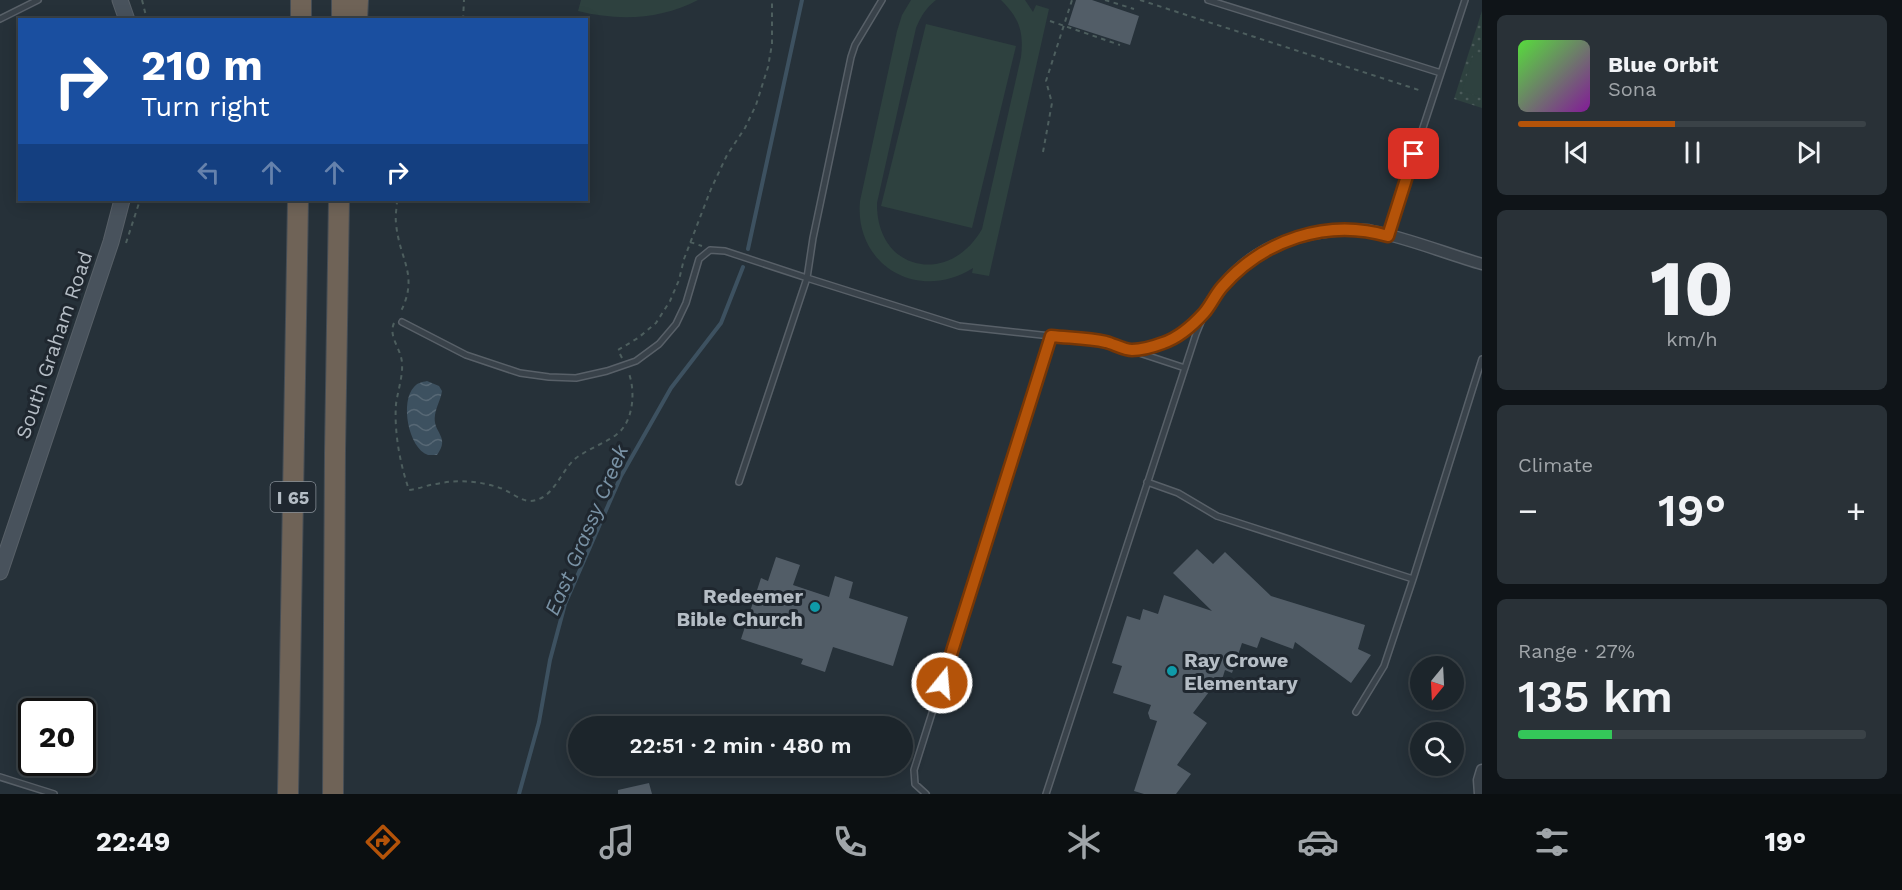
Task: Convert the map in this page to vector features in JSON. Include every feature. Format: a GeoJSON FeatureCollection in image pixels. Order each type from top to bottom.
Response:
{"type":"FeatureCollection","features":[{"type":"Feature","properties":{"kind":"highway"},"geometry":{"type":"LineString","coordinates":[[293,0],[293,18]]}},
{"type":"Feature","properties":{"kind":"highway"},"geometry":{"type":"LineString","coordinates":[[301,0],[301,18]]}},
{"type":"Feature","properties":{"kind":"highway"},"geometry":{"type":"LineString","coordinates":[[342,0],[342,18]]}},
{"type":"Feature","properties":{"kind":"highway"},"geometry":{"type":"LineString","coordinates":[[357,18],[358,0]]}},
{"type":"Feature","properties":{"kind":"highway","name":"I 65"},"geometry":{"type":"LineString","coordinates":[[288,794],[296,201]]}},
{"type":"Feature","properties":{"kind":"highway","name":"I 65"},"geometry":{"type":"LineString","coordinates":[[333,794],[334,464],[339,201]]}},
{"type":"Feature","properties":{"kind":"street"},"geometry":{"type":"LineString","coordinates":[[120,0],[126,18]]}},
{"type":"Feature","properties":{"kind":"street","name":"South Graham Road"},"geometry":{"type":"LineString","coordinates":[[0,572],[111,242],[122,201]]}},
{"type":"Feature","properties":{"kind":"street"},"geometry":{"type":"LineString","coordinates":[[1205,312],[1220,288],[1247,263],[1281,242],[1312,233],[1349,229],[1371,231],[1482,264]]}},
{"type":"Feature","properties":{"kind":"street"},"geometry":{"type":"LineString","coordinates":[[1480,794],[1479,780],[1482,770]]}},
{"type":"Feature","properties":{"kind":"lane"},"geometry":{"type":"LineString","coordinates":[[0,19],[38,0]]}},
{"type":"Feature","properties":{"kind":"lane"},"geometry":{"type":"LineString","coordinates":[[739,482],[807,278],[813,238],[851,57],[855,45],[882,0]]}},
{"type":"Feature","properties":{"kind":"lane"},"geometry":{"type":"LineString","coordinates":[[1209,0],[1441,73]]}},
{"type":"Feature","properties":{"kind":"lane"},"geometry":{"type":"LineString","coordinates":[[1388,236],[1465,0]]}},
{"type":"Feature","properties":{"kind":"lane"},"geometry":{"type":"LineString","coordinates":[[402,322],[465,355],[520,373],[576,378],[636,361],[659,344],[676,324],[686,303],[699,259],[710,250],[724,251],[959,326],[1106,342],[1185,368]]}},
{"type":"Feature","properties":{"kind":"lane"},"geometry":{"type":"LineString","coordinates":[[1132,350],[1166,342],[1205,312]]}},
{"type":"Feature","properties":{"kind":"lane"},"geometry":{"type":"LineString","coordinates":[[1046,794],[1205,312]]}},
{"type":"Feature","properties":{"kind":"lane"},"geometry":{"type":"LineString","coordinates":[[926,794],[915,784],[914,770],[1051,336]]}},
{"type":"Feature","properties":{"kind":"lane"},"geometry":{"type":"LineString","coordinates":[[1356,712],[1384,666],[1482,359]]}},
{"type":"Feature","properties":{"kind":"lane"},"geometry":{"type":"LineString","coordinates":[[1148,482],[1178,493],[1217,516],[1413,579]]}},
{"type":"Feature","properties":{"kind":"lane"},"geometry":{"type":"LineString","coordinates":[[0,777],[37,791],[54,794]]}},
{"type":"Feature","properties":{"kind":"path"},"geometry":{"type":"LineString","coordinates":[[142,0],[146,18]]}},
{"type":"Feature","properties":{"kind":"path"},"geometry":{"type":"LineString","coordinates":[[463,18],[464,0]]}},
{"type":"Feature","properties":{"kind":"path"},"geometry":{"type":"LineString","coordinates":[[397,201],[396,222],[410,279],[404,304],[393,326],[392,334],[403,365],[396,405],[398,444],[410,490],[437,483],[460,481],[501,488],[524,500],[532,501],[540,498],[553,489],[574,459],[618,434],[627,418],[633,402],[630,375],[618,350],[638,338],[656,323],[670,301],[711,189],[727,155],[745,128],[756,105],[768,67],[771,44],[771,0]]}},
{"type":"Feature","properties":{"kind":"path"},"geometry":{"type":"LineString","coordinates":[[1043,152],[1052,103],[1046,81],[1072,0]]}},
{"type":"Feature","properties":{"kind":"path"},"geometry":{"type":"LineString","coordinates":[[1105,0],[1134,9]]}},
{"type":"Feature","properties":{"kind":"path"},"geometry":{"type":"LineString","coordinates":[[1122,5],[1123,0]]}},
{"type":"Feature","properties":{"kind":"path"},"geometry":{"type":"LineString","coordinates":[[1140,0],[1422,91]]}},
{"type":"Feature","properties":{"kind":"path"},"geometry":{"type":"LineString","coordinates":[[1050,21],[1120,45]]}},
{"type":"Feature","properties":{"kind":"path"},"geometry":{"type":"LineString","coordinates":[[126,243],[140,201]]}},
{"type":"Feature","properties":{"kind":"path"},"geometry":{"type":"LineString","coordinates":[[690,242],[710,250]]}},
{"type":"Feature","properties":{"kind":"green space"},"geometry":{"type":"Polygon","coordinates":[[[581,0],[698,0],[669,12],[624,17],[578,11],[581,0]]]}},
{"type":"Feature","properties":{"kind":"green space"},"geometry":{"type":"Polygon","coordinates":[[[911,0],[936,0],[924,12],[916,28],[877,203],[880,226],[888,244],[901,256],[917,263],[934,264],[952,259],[968,247],[982,229],[1021,57],[1022,40],[1019,26],[1001,0],[1025,0],[1033,12],[1036,5],[1049,9],[989,276],[972,273],[973,268],[952,278],[931,281],[911,279],[894,272],[879,260],[867,243],[861,224],[860,201],[897,31],[902,15],[911,0]]]}},
{"type":"Feature","properties":{"kind":"green space"},"geometry":{"type":"Polygon","coordinates":[[[1482,11],[1482,108],[1454,99],[1482,11]]]}},
{"type":"Feature","properties":{"kind":"green space"},"geometry":{"type":"Polygon","coordinates":[[[926,24],[1016,46],[972,228],[881,206],[926,24]]]}},
{"type":"Feature","properties":{"kind":"green space"},"geometry":{"type":"Polygon","coordinates":[[[1474,52],[1482,55],[1481,97],[1462,91],[1474,52]]]}},
{"type":"Feature","properties":{"kind":"water"},"geometry":{"type":"Polygon","coordinates":[[[427,381],[439,386],[442,391],[435,415],[436,426],[442,439],[441,449],[437,455],[428,455],[421,451],[415,443],[408,424],[407,403],[410,394],[414,387],[427,381]]]}},
{"type":"Feature","properties":{"kind":"building"},"geometry":{"type":"Polygon","coordinates":[[[1076,0],[1092,0],[1139,16],[1130,45],[1068,25],[1076,0]]]}},
{"type":"Feature","properties":{"kind":"building","name":"Ray Crowe Elementary"},"geometry":{"type":"Polygon","coordinates":[[[1197,549],[1213,564],[1225,552],[1271,596],[1365,625],[1358,649],[1371,655],[1351,683],[1295,642],[1293,649],[1261,637],[1257,648],[1242,643],[1232,673],[1225,670],[1220,686],[1215,684],[1193,713],[1207,723],[1177,765],[1191,774],[1176,794],[1144,794],[1134,791],[1157,721],[1150,719],[1148,713],[1151,705],[1113,693],[1122,666],[1112,663],[1127,616],[1140,620],[1143,609],[1158,614],[1164,595],[1212,611],[1173,573],[1197,549]]]}},
{"type":"Feature","properties":{"kind":"building","name":"Redeemer Bible Church"},"geometry":{"type":"Polygon","coordinates":[[[776,557],[800,565],[793,585],[829,597],[835,576],[853,582],[849,598],[908,617],[893,666],[833,647],[825,672],[801,664],[803,659],[741,639],[761,578],[768,581],[776,557]]]}},
{"type":"Feature","properties":{"kind":"building"},"geometry":{"type":"Polygon","coordinates":[[[649,783],[652,794],[618,794],[618,790],[649,783]]]}},
{"type":"Feature","properties":{"kind":"waterway","name":"East Grassy Creek"},"geometry":{"type":"LineString","coordinates":[[748,249],[802,0]]}},
{"type":"Feature","properties":{"kind":"waterway","name":"East Grassy Creek"},"geometry":{"type":"LineString","coordinates":[[519,794],[539,722],[550,660],[565,604],[621,476],[671,388],[721,323],[743,267]]}},
{"type":"Feature","properties":{"kind":"place","name":"Redeemer Bible Church"},"geometry":{"type":"Point","coordinates":[815,607]}},
{"type":"Feature","properties":{"kind":"place","name":"Ray Crowe Elementary"},"geometry":{"type":"Point","coordinates":[1172,671]}},
{"type":"Feature","properties":{"kind":"route"},"geometry":{"type":"LineString","coordinates":[[942,683],[1051,336],[1106,342],[1132,350],[1156,345],[1166,342],[1190,326],[1205,312],[1220,288],[1233,275],[1247,263],[1281,242],[1312,233],[1349,229],[1371,231],[1388,236],[1414,154]]}}]}
